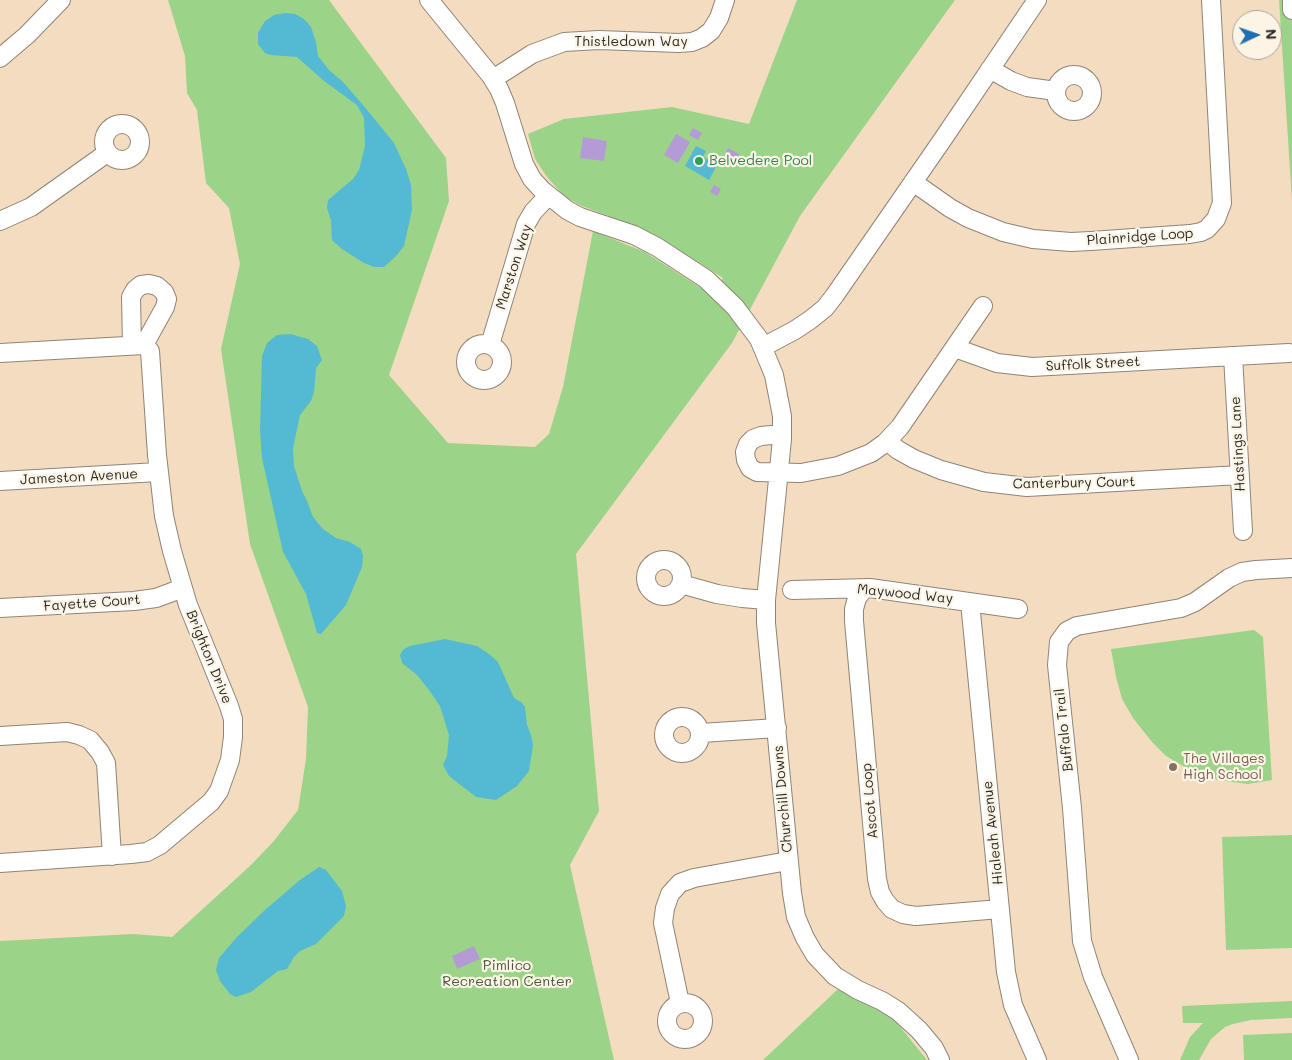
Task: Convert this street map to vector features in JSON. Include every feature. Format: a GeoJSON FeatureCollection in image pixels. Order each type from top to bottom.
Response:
{"type":"FeatureCollection","features":[{"type":"Feature","properties":{"kind":"street"},"geometry":{"type":"LineString","coordinates":[[0,58],[27,34],[60,0]]}},
{"type":"Feature","properties":{"kind":"street","name":"Churchill Downs"},"geometry":{"type":"LineString","coordinates":[[429,0],[493,79],[505,103],[524,164],[532,179],[548,196],[580,218],[634,235],[657,247],[706,279],[735,307],[749,324],[762,347],[774,375],[782,416],[779,473],[766,600],[768,651],[777,728],[788,861],[796,917],[815,955],[835,976],[898,1011],[919,1030],[934,1048],[940,1060]]}},
{"type":"Feature","properties":{"kind":"street","name":"Thistledown Way"},"geometry":{"type":"LineString","coordinates":[[493,79],[532,54],[564,42],[599,40],[666,43],[692,42],[702,38],[711,31],[719,18],[725,0]]}},
{"type":"Feature","properties":{"kind":"street"},"geometry":{"type":"LineString","coordinates":[[762,347],[795,330],[825,308],[850,275],[1037,0]]}},
{"type":"Feature","properties":{"kind":"street","name":"Plainridge Loop"},"geometry":{"type":"LineString","coordinates":[[913,182],[968,218],[1003,232],[1033,239],[1071,242],[1091,241],[1190,234],[1206,229],[1216,219],[1222,203],[1211,0]]}},
{"type":"Feature","properties":{"kind":"street"},"geometry":{"type":"LineString","coordinates":[[1292,0],[1292,10]]}},
{"type":"Feature","properties":{"kind":"street"},"geometry":{"type":"LineString","coordinates":[[990,69],[1011,81],[1027,87],[1056,91]]}},
{"type":"Feature","properties":{"kind":"street"},"geometry":{"type":"LineString","coordinates":[[0,221],[31,207],[108,153]]}},
{"type":"Feature","properties":{"kind":"street","name":"Marston Way"},"geometry":{"type":"LineString","coordinates":[[490,345],[526,224],[533,212],[548,196]]}},
{"type":"Feature","properties":{"kind":"street"},"geometry":{"type":"LineString","coordinates":[[782,434],[761,436],[753,439],[748,444],[745,452],[750,468],[757,472],[801,473],[838,466],[870,453],[887,441],[900,427],[983,306]]}},
{"type":"Feature","properties":{"kind":"street","name":"Brighton Drive"},"geometry":{"type":"LineString","coordinates":[[0,353],[138,345],[150,351],[158,472],[164,516],[183,588],[229,706],[233,737],[230,760],[219,791],[211,802],[171,838],[147,852],[0,863]]}},
{"type":"Feature","properties":{"kind":"street","name":"Suffolk Street"},"geometry":{"type":"LineString","coordinates":[[955,348],[997,363],[1032,367],[1289,353]]}},
{"type":"Feature","properties":{"kind":"street","name":"Hastings Lane"},"geometry":{"type":"LineString","coordinates":[[1233,356],[1243,532]]}},
{"type":"Feature","properties":{"kind":"street","name":"Canterbury Court"},"geometry":{"type":"LineString","coordinates":[[887,441],[914,459],[941,470],[984,482],[1027,486],[1240,475]]}},
{"type":"Feature","properties":{"kind":"street","name":"Jameston Avenue"},"geometry":{"type":"LineString","coordinates":[[0,481],[158,472]]}},
{"type":"Feature","properties":{"kind":"street","name":"Buffalo Trail"},"geometry":{"type":"LineString","coordinates":[[1129,1060],[1093,977],[1082,941],[1072,808],[1057,665],[1059,642],[1067,631],[1077,626],[1181,608],[1195,602],[1229,578],[1242,572],[1292,568]]}},
{"type":"Feature","properties":{"kind":"street"},"geometry":{"type":"LineString","coordinates":[[681,584],[717,594],[766,600]]}},
{"type":"Feature","properties":{"kind":"street","name":"Fayette Court"},"geometry":{"type":"LineString","coordinates":[[0,608],[134,601],[156,598],[183,588]]}},
{"type":"Feature","properties":{"kind":"street","name":"Maywood Way"},"geometry":{"type":"LineString","coordinates":[[792,590],[870,588],[1018,609]]}},
{"type":"Feature","properties":{"kind":"street","name":"Ascot Loop"},"geometry":{"type":"LineString","coordinates":[[870,588],[863,590],[857,598],[854,609],[854,621],[876,869],[880,892],[885,902],[892,909],[903,914],[916,916],[1000,909]]}},
{"type":"Feature","properties":{"kind":"street","name":"Hialeah Avenue"},"geometry":{"type":"LineString","coordinates":[[970,602],[1006,972],[1014,1005],[1037,1060]]}},
{"type":"Feature","properties":{"kind":"street"},"geometry":{"type":"LineString","coordinates":[[701,733],[777,728]]}},
{"type":"Feature","properties":{"kind":"street"},"geometry":{"type":"LineString","coordinates":[[0,736],[67,732],[90,740],[106,763],[112,856]]}},
{"type":"Feature","properties":{"kind":"street"},"geometry":{"type":"LineString","coordinates":[[680,1003],[663,923],[665,908],[670,894],[680,884],[694,878],[788,861]]}},
{"type":"Feature","properties":{"kind":"green space","name":"Pimlico Recreation Center"},"geometry":{"type":"Polygon","coordinates":[[[168,0],[329,0],[446,158],[449,201],[389,375],[448,443],[535,447],[549,434],[563,387],[593,231],[645,252],[712,295],[723,278],[662,239],[638,227],[582,206],[565,197],[547,177],[535,159],[528,134],[564,119],[672,107],[749,124],[797,0],[955,0],[800,216],[732,343],[576,554],[599,811],[570,865],[614,1060],[0,1060],[0,941],[133,934],[172,937],[251,865],[273,842],[298,810],[306,759],[308,707],[250,544],[221,349],[240,264],[229,208],[206,183],[197,110],[187,93],[185,56],[168,0]]]}},
{"type":"Feature","properties":{"kind":"green space"},"geometry":{"type":"Polygon","coordinates":[[[1279,0],[1292,0],[1292,201],[1282,46],[1282,10],[1280,10],[1279,0]]]}},
{"type":"Feature","properties":{"kind":"green space"},"geometry":{"type":"Polygon","coordinates":[[[1254,630],[1263,637],[1272,780],[1248,784],[1218,780],[1185,767],[1166,756],[1152,742],[1133,718],[1122,699],[1111,649],[1254,630]]]}},
{"type":"Feature","properties":{"kind":"green space"},"geometry":{"type":"Polygon","coordinates":[[[1292,835],[1292,948],[1226,950],[1222,837],[1292,835]]]}},
{"type":"Feature","properties":{"kind":"green space"},"geometry":{"type":"Polygon","coordinates":[[[838,989],[893,1018],[927,1060],[763,1060],[838,989]]]}},
{"type":"Feature","properties":{"kind":"green space"},"geometry":{"type":"Polygon","coordinates":[[[1292,1001],[1292,1018],[1251,1020],[1225,1027],[1211,1039],[1199,1060],[1180,1060],[1190,1037],[1203,1023],[1183,1023],[1182,1006],[1292,1001]]]}},
{"type":"Feature","properties":{"kind":"green space"},"geometry":{"type":"Polygon","coordinates":[[[1292,1033],[1292,1060],[1244,1060],[1243,1035],[1292,1033]]]}},
{"type":"Feature","properties":{"kind":"water"},"geometry":{"type":"Polygon","coordinates":[[[295,14],[304,19],[311,27],[318,56],[329,70],[343,82],[394,143],[406,169],[411,185],[412,210],[404,246],[384,267],[374,267],[364,263],[332,240],[331,220],[327,208],[328,200],[353,179],[359,170],[365,146],[364,118],[357,105],[324,81],[297,57],[265,53],[258,44],[258,33],[265,21],[274,15],[295,14]]]}},
{"type":"Feature","properties":{"kind":"water","name":"Belvedere Pool"},"geometry":{"type":"Polygon","coordinates":[[[696,146],[706,151],[703,157],[717,165],[709,180],[685,166],[696,146]]]}},
{"type":"Feature","properties":{"kind":"water"},"geometry":{"type":"Polygon","coordinates":[[[290,334],[308,339],[317,346],[322,360],[316,368],[314,392],[311,401],[300,415],[293,448],[294,466],[302,491],[313,517],[323,529],[336,538],[350,542],[361,549],[363,556],[362,567],[346,605],[321,634],[317,633],[306,594],[283,552],[262,458],[260,431],[262,356],[267,343],[277,335],[290,334]]]}},
{"type":"Feature","properties":{"kind":"water"},"geometry":{"type":"Polygon","coordinates":[[[445,639],[477,646],[489,654],[498,662],[514,698],[525,707],[527,725],[533,745],[529,771],[517,786],[496,800],[476,797],[449,776],[443,765],[447,756],[449,735],[440,706],[417,675],[402,663],[400,655],[404,649],[445,639]]]}},
{"type":"Feature","properties":{"kind":"water"},"geometry":{"type":"Polygon","coordinates":[[[319,867],[326,870],[342,891],[346,906],[344,916],[316,944],[300,951],[287,969],[278,971],[251,992],[236,997],[230,994],[220,981],[216,970],[219,958],[237,937],[265,910],[300,880],[319,867]]]}},
{"type":"Feature","properties":{"kind":"building"},"geometry":{"type":"Polygon","coordinates":[[[693,128],[702,133],[698,140],[689,135],[693,128]]]}},
{"type":"Feature","properties":{"kind":"building"},"geometry":{"type":"Polygon","coordinates":[[[676,134],[690,142],[678,163],[664,155],[676,134]]]}},
{"type":"Feature","properties":{"kind":"building"},"geometry":{"type":"Polygon","coordinates":[[[583,137],[607,141],[604,161],[580,158],[583,137]]]}},
{"type":"Feature","properties":{"kind":"building"},"geometry":{"type":"Polygon","coordinates":[[[728,148],[739,154],[735,162],[724,156],[728,148]]]}},
{"type":"Feature","properties":{"kind":"building"},"geometry":{"type":"Polygon","coordinates":[[[714,185],[721,189],[717,196],[710,192],[714,185]]]}},
{"type":"Feature","properties":{"kind":"building"},"geometry":{"type":"Polygon","coordinates":[[[474,946],[480,959],[457,969],[452,956],[474,946]]]}},
{"type":"Feature","properties":{"kind":"building"},"geometry":{"type":"Polygon","coordinates":[[[526,961],[526,969],[520,969],[519,962],[526,961]]]}},
{"type":"Feature","properties":{"kind":"place","name":"Belvedere Pool"},"geometry":{"type":"Point","coordinates":[699,161]}},
{"type":"Feature","properties":{"kind":"place","name":"The Villages High School"},"geometry":{"type":"Point","coordinates":[1173,767]}}]}
